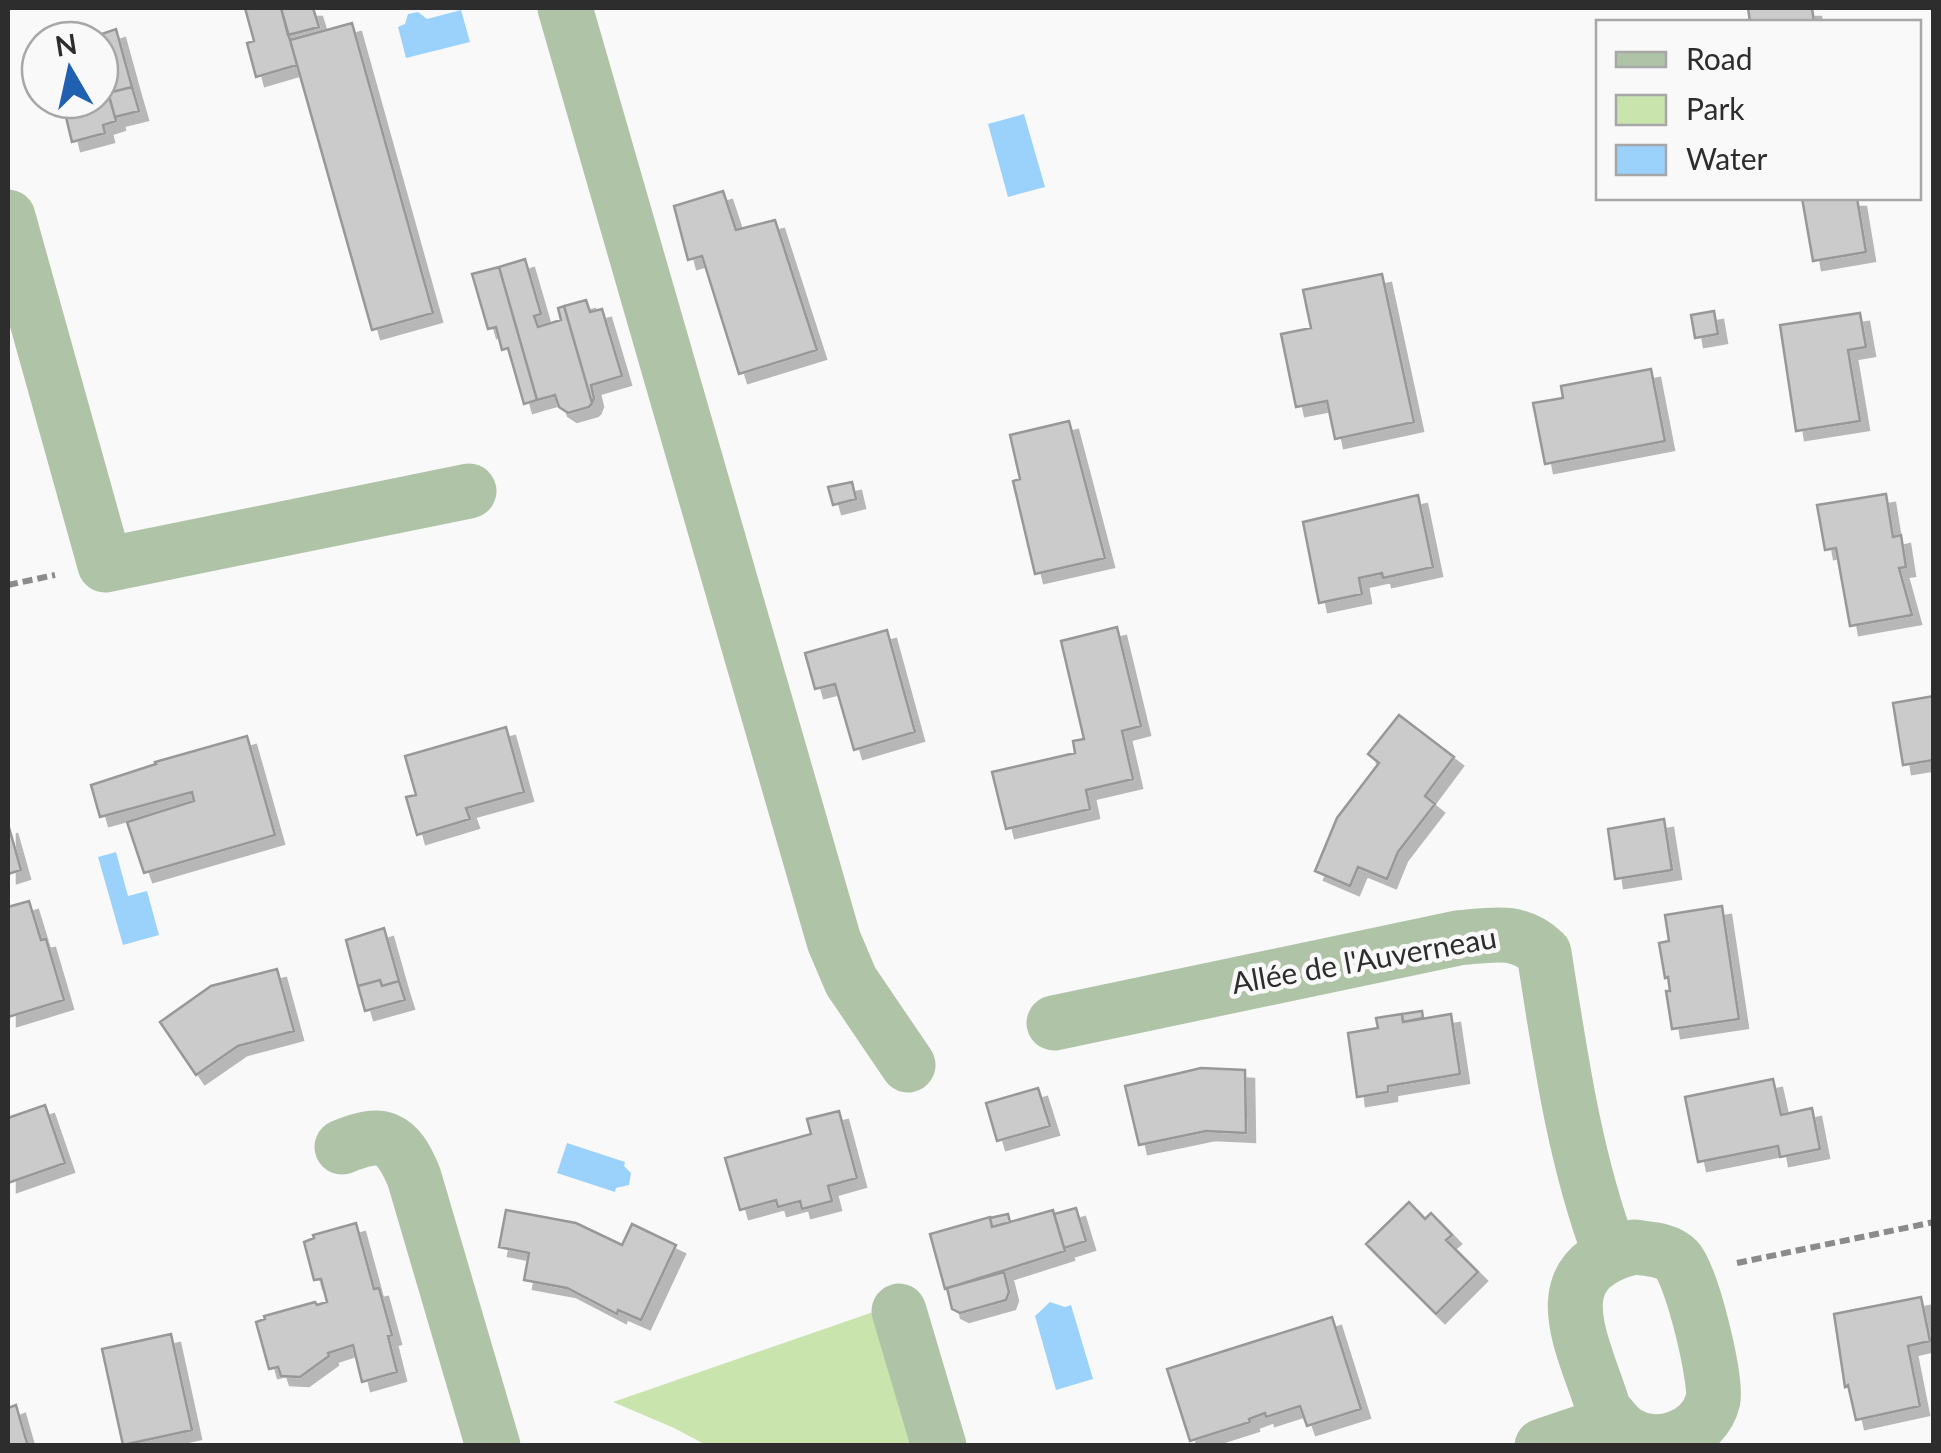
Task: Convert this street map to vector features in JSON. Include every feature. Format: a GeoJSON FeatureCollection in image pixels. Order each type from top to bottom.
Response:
{"type":"FeatureCollection","features":[{"type":"Feature","properties":{"kind":"street"},"geometry":{"type":"LineString","coordinates":[[565,8],[834,941],[851,980],[908,1065]]}},
{"type":"Feature","properties":{"kind":"street"},"geometry":{"type":"LineString","coordinates":[[8,218],[105,564],[469,491]]}},
{"type":"Feature","properties":{"kind":"street","name":"Allée de l'Auverneau"},"geometry":{"type":"LineString","coordinates":[[1054,1023],[1458,938],[1508,934],[1529,939],[1544,953],[1564,1084],[1610,1253]]}},
{"type":"Feature","properties":{"kind":"street"},"geometry":{"type":"LineString","coordinates":[[342,1147],[365,1138],[388,1138],[403,1151],[414,1176],[493,1446]]}},
{"type":"Feature","properties":{"kind":"street"},"geometry":{"type":"LineString","coordinates":[[1634,1248],[1657,1250],[1676,1258],[1688,1278],[1715,1383],[1712,1404],[1702,1422],[1679,1443],[1628,1435],[1604,1410],[1577,1320],[1574,1296],[1579,1279],[1591,1264],[1610,1253],[1634,1248]]}},
{"type":"Feature","properties":{"kind":"street"},"geometry":{"type":"LineString","coordinates":[[899,1311],[940,1446]]}},
{"type":"Feature","properties":{"kind":"street"},"geometry":{"type":"LineString","coordinates":[[1542,1446],[1613,1422]]}},
{"type":"Feature","properties":{"kind":"path"},"geometry":{"type":"LineString","coordinates":[[1688,1278],[1731,1264],[1934,1222]]}},
{"type":"Feature","properties":{"kind":"green space"},"geometry":{"type":"Polygon","coordinates":[[[879,1310],[920,1445],[706,1445],[613,1402],[879,1310]]]}},
{"type":"Feature","properties":{"kind":"water"},"geometry":{"type":"Polygon","coordinates":[[[461,10],[470,42],[406,58],[398,27],[405,24],[408,14],[418,12],[427,19],[461,10]]]}},
{"type":"Feature","properties":{"kind":"water"},"geometry":{"type":"Polygon","coordinates":[[[1024,114],[1045,187],[1008,197],[988,124],[1024,114]]]}},
{"type":"Feature","properties":{"kind":"water"},"geometry":{"type":"Polygon","coordinates":[[[116,852],[128,896],[147,891],[159,935],[123,945],[98,857],[116,852]]]}},
{"type":"Feature","properties":{"kind":"water"},"geometry":{"type":"Polygon","coordinates":[[[567,1143],[625,1162],[631,1173],[629,1185],[616,1188],[615,1192],[557,1173],[567,1143]]]}},
{"type":"Feature","properties":{"kind":"water"},"geometry":{"type":"Polygon","coordinates":[[[1050,1302],[1071,1305],[1093,1379],[1056,1390],[1035,1316],[1050,1302]]]}},
{"type":"Feature","properties":{"kind":"building"},"geometry":{"type":"Polygon","coordinates":[[[245,8],[281,8],[297,65],[256,77],[247,43],[254,41],[245,8]]]}},
{"type":"Feature","properties":{"kind":"building"},"geometry":{"type":"Polygon","coordinates":[[[281,8],[313,8],[319,27],[288,35],[281,8]]]}},
{"type":"Feature","properties":{"kind":"building"},"geometry":{"type":"Polygon","coordinates":[[[1748,8],[1812,8],[1814,20],[1750,20],[1748,8]]]}},
{"type":"Feature","properties":{"kind":"building"},"geometry":{"type":"Polygon","coordinates":[[[352,23],[433,313],[372,330],[290,40],[352,23]]]}},
{"type":"Feature","properties":{"kind":"building"},"geometry":{"type":"Polygon","coordinates":[[[120,44],[132,87],[120,90],[120,44]]]}},
{"type":"Feature","properties":{"kind":"building"},"geometry":{"type":"Polygon","coordinates":[[[132,87],[139,111],[120,116],[120,90],[132,87]]]}},
{"type":"Feature","properties":{"kind":"building"},"geometry":{"type":"Polygon","coordinates":[[[67,120],[116,120],[103,125],[105,133],[72,142],[67,120]]]}},
{"type":"Feature","properties":{"kind":"building"},"geometry":{"type":"Polygon","coordinates":[[[723,191],[736,230],[775,220],[817,350],[739,374],[702,256],[688,260],[674,206],[723,191]]]}},
{"type":"Feature","properties":{"kind":"building"},"geometry":{"type":"Polygon","coordinates":[[[1802,200],[1857,200],[1866,252],[1813,261],[1802,200]]]}},
{"type":"Feature","properties":{"kind":"building"},"geometry":{"type":"Polygon","coordinates":[[[525,259],[541,314],[534,316],[538,327],[561,320],[558,308],[564,306],[592,403],[589,407],[568,413],[559,407],[555,395],[537,400],[499,267],[525,259]]]}},
{"type":"Feature","properties":{"kind":"building"},"geometry":{"type":"Polygon","coordinates":[[[499,267],[537,400],[524,404],[508,348],[502,350],[496,327],[488,329],[472,274],[499,267]]]}},
{"type":"Feature","properties":{"kind":"building"},"geometry":{"type":"Polygon","coordinates":[[[1382,274],[1414,422],[1335,439],[1327,401],[1296,407],[1281,334],[1311,328],[1303,290],[1382,274]]]}},
{"type":"Feature","properties":{"kind":"building"},"geometry":{"type":"Polygon","coordinates":[[[586,300],[590,312],[602,309],[622,376],[591,385],[592,403],[564,306],[586,300]]]}},
{"type":"Feature","properties":{"kind":"building"},"geometry":{"type":"Polygon","coordinates":[[[1714,311],[1718,334],[1695,338],[1691,315],[1714,311]]]}},
{"type":"Feature","properties":{"kind":"building"},"geometry":{"type":"Polygon","coordinates":[[[1860,313],[1866,347],[1848,350],[1860,421],[1796,431],[1780,325],[1860,313]]]}},
{"type":"Feature","properties":{"kind":"building"},"geometry":{"type":"Polygon","coordinates":[[[1651,369],[1665,441],[1545,464],[1533,403],[1563,398],[1561,386],[1651,369]]]}},
{"type":"Feature","properties":{"kind":"building"},"geometry":{"type":"Polygon","coordinates":[[[1069,421],[1105,558],[1035,574],[1013,481],[1020,479],[1010,435],[1069,421]]]}},
{"type":"Feature","properties":{"kind":"building"},"geometry":{"type":"Polygon","coordinates":[[[852,482],[856,499],[833,505],[828,487],[852,482]]]}},
{"type":"Feature","properties":{"kind":"building"},"geometry":{"type":"Polygon","coordinates":[[[1886,494],[1893,537],[1901,535],[1906,567],[1899,568],[1912,615],[1850,626],[1836,548],[1825,550],[1817,505],[1886,494]]]}},
{"type":"Feature","properties":{"kind":"building"},"geometry":{"type":"Polygon","coordinates":[[[1418,495],[1433,567],[1383,578],[1382,573],[1359,578],[1362,594],[1319,603],[1303,522],[1418,495]]]}},
{"type":"Feature","properties":{"kind":"building"},"geometry":{"type":"Polygon","coordinates":[[[1117,627],[1141,726],[1122,731],[1133,779],[1086,790],[1090,809],[1006,829],[992,772],[1075,753],[1073,741],[1084,739],[1061,641],[1117,627]]]}},
{"type":"Feature","properties":{"kind":"building"},"geometry":{"type":"Polygon","coordinates":[[[887,630],[915,732],[854,750],[835,684],[815,689],[805,653],[887,630]]]}},
{"type":"Feature","properties":{"kind":"building"},"geometry":{"type":"Polygon","coordinates":[[[1934,696],[1934,760],[1903,765],[1893,703],[1934,696]]]}},
{"type":"Feature","properties":{"kind":"building"},"geometry":{"type":"Polygon","coordinates":[[[1399,715],[1454,757],[1425,796],[1435,804],[1398,852],[1387,879],[1358,867],[1350,886],[1315,871],[1337,818],[1379,763],[1368,754],[1399,715]]]}},
{"type":"Feature","properties":{"kind":"building"},"geometry":{"type":"Polygon","coordinates":[[[506,727],[524,792],[466,808],[470,819],[417,835],[406,797],[416,795],[405,756],[506,727]]]}},
{"type":"Feature","properties":{"kind":"building"},"geometry":{"type":"Polygon","coordinates":[[[247,736],[275,835],[144,873],[127,822],[194,801],[192,792],[100,817],[91,785],[247,736]]]}},
{"type":"Feature","properties":{"kind":"building"},"geometry":{"type":"Polygon","coordinates":[[[1664,819],[1672,870],[1615,879],[1608,829],[1664,819]]]}},
{"type":"Feature","properties":{"kind":"building"},"geometry":{"type":"Polygon","coordinates":[[[8,824],[21,870],[8,874],[8,824]]]}},
{"type":"Feature","properties":{"kind":"building"},"geometry":{"type":"Polygon","coordinates":[[[29,901],[41,940],[46,939],[64,1000],[8,1017],[8,907],[29,901]]]}},
{"type":"Feature","properties":{"kind":"building"},"geometry":{"type":"Polygon","coordinates":[[[1722,906],[1739,1019],[1672,1029],[1666,991],[1670,991],[1668,977],[1665,978],[1659,943],[1669,941],[1665,915],[1722,906]]]}},
{"type":"Feature","properties":{"kind":"building"},"geometry":{"type":"Polygon","coordinates":[[[384,928],[399,981],[382,986],[380,980],[358,986],[346,940],[384,928]]]}},
{"type":"Feature","properties":{"kind":"building"},"geometry":{"type":"Polygon","coordinates":[[[277,969],[294,1031],[238,1046],[196,1075],[160,1022],[211,986],[277,969]]]}},
{"type":"Feature","properties":{"kind":"building"},"geometry":{"type":"Polygon","coordinates":[[[380,980],[382,986],[399,981],[405,1000],[365,1011],[358,986],[380,980]]]}},
{"type":"Feature","properties":{"kind":"building"},"geometry":{"type":"Polygon","coordinates":[[[1422,1011],[1423,1018],[1403,1022],[1402,1014],[1422,1011]]]}},
{"type":"Feature","properties":{"kind":"building"},"geometry":{"type":"Polygon","coordinates":[[[1402,1014],[1403,1022],[1451,1014],[1460,1074],[1388,1086],[1388,1092],[1357,1097],[1348,1033],[1378,1028],[1376,1018],[1402,1014]]]}},
{"type":"Feature","properties":{"kind":"building"},"geometry":{"type":"Polygon","coordinates":[[[1201,1068],[1245,1070],[1246,1133],[1206,1131],[1139,1145],[1125,1086],[1201,1068]]]}},
{"type":"Feature","properties":{"kind":"building"},"geometry":{"type":"Polygon","coordinates":[[[1773,1079],[1781,1115],[1812,1108],[1820,1149],[1780,1157],[1778,1146],[1698,1162],[1685,1097],[1773,1079]]]}},
{"type":"Feature","properties":{"kind":"building"},"geometry":{"type":"Polygon","coordinates":[[[1038,1088],[1050,1126],[997,1141],[986,1103],[1038,1088]]]}},
{"type":"Feature","properties":{"kind":"building"},"geometry":{"type":"Polygon","coordinates":[[[45,1105],[65,1163],[8,1183],[8,1118],[45,1105]]]}},
{"type":"Feature","properties":{"kind":"building"},"geometry":{"type":"Polygon","coordinates":[[[839,1111],[857,1178],[828,1186],[832,1201],[802,1209],[800,1201],[778,1207],[776,1200],[740,1210],[725,1158],[811,1134],[807,1119],[839,1111]]]}},
{"type":"Feature","properties":{"kind":"building"},"geometry":{"type":"Polygon","coordinates":[[[1409,1202],[1425,1219],[1431,1213],[1452,1235],[1446,1240],[1478,1272],[1436,1314],[1366,1244],[1409,1202]]]}},
{"type":"Feature","properties":{"kind":"building"},"geometry":{"type":"Polygon","coordinates":[[[1076,1208],[1086,1241],[1064,1248],[1054,1214],[1076,1208]]]}},
{"type":"Feature","properties":{"kind":"building"},"geometry":{"type":"Polygon","coordinates":[[[506,1210],[576,1223],[622,1245],[632,1224],[676,1245],[641,1320],[618,1310],[617,1314],[567,1288],[524,1280],[529,1253],[499,1247],[506,1210]]]}},
{"type":"Feature","properties":{"kind":"building"},"geometry":{"type":"Polygon","coordinates":[[[1053,1210],[1065,1251],[945,1289],[930,1234],[990,1217],[992,1227],[1053,1210]]]}},
{"type":"Feature","properties":{"kind":"building"},"geometry":{"type":"Polygon","coordinates":[[[1008,1214],[1010,1222],[992,1227],[990,1218],[1008,1214]]]}},
{"type":"Feature","properties":{"kind":"building"},"geometry":{"type":"Polygon","coordinates":[[[356,1223],[374,1289],[379,1288],[392,1335],[388,1336],[397,1372],[362,1382],[353,1345],[328,1353],[300,1377],[281,1376],[278,1367],[269,1369],[256,1322],[264,1316],[327,1302],[321,1279],[314,1280],[304,1242],[313,1235],[356,1223]]]}},
{"type":"Feature","properties":{"kind":"building"},"geometry":{"type":"Polygon","coordinates":[[[1004,1272],[1009,1292],[1006,1300],[960,1313],[952,1309],[947,1288],[1004,1272]]]}},
{"type":"Feature","properties":{"kind":"building"},"geometry":{"type":"Polygon","coordinates":[[[1921,1297],[1930,1341],[1908,1346],[1920,1406],[1856,1420],[1848,1385],[1845,1387],[1834,1314],[1921,1297]]]}},
{"type":"Feature","properties":{"kind":"building"},"geometry":{"type":"Polygon","coordinates":[[[1332,1317],[1361,1409],[1307,1426],[1300,1406],[1266,1417],[1265,1413],[1249,1419],[1250,1422],[1190,1441],[1167,1369],[1332,1317]]]}},
{"type":"Feature","properties":{"kind":"building"},"geometry":{"type":"Polygon","coordinates":[[[171,1334],[192,1430],[123,1445],[102,1349],[171,1334]]]}},
{"type":"Feature","properties":{"kind":"building"},"geometry":{"type":"Polygon","coordinates":[[[16,1405],[28,1446],[8,1446],[8,1408],[16,1405]]]}}]}
